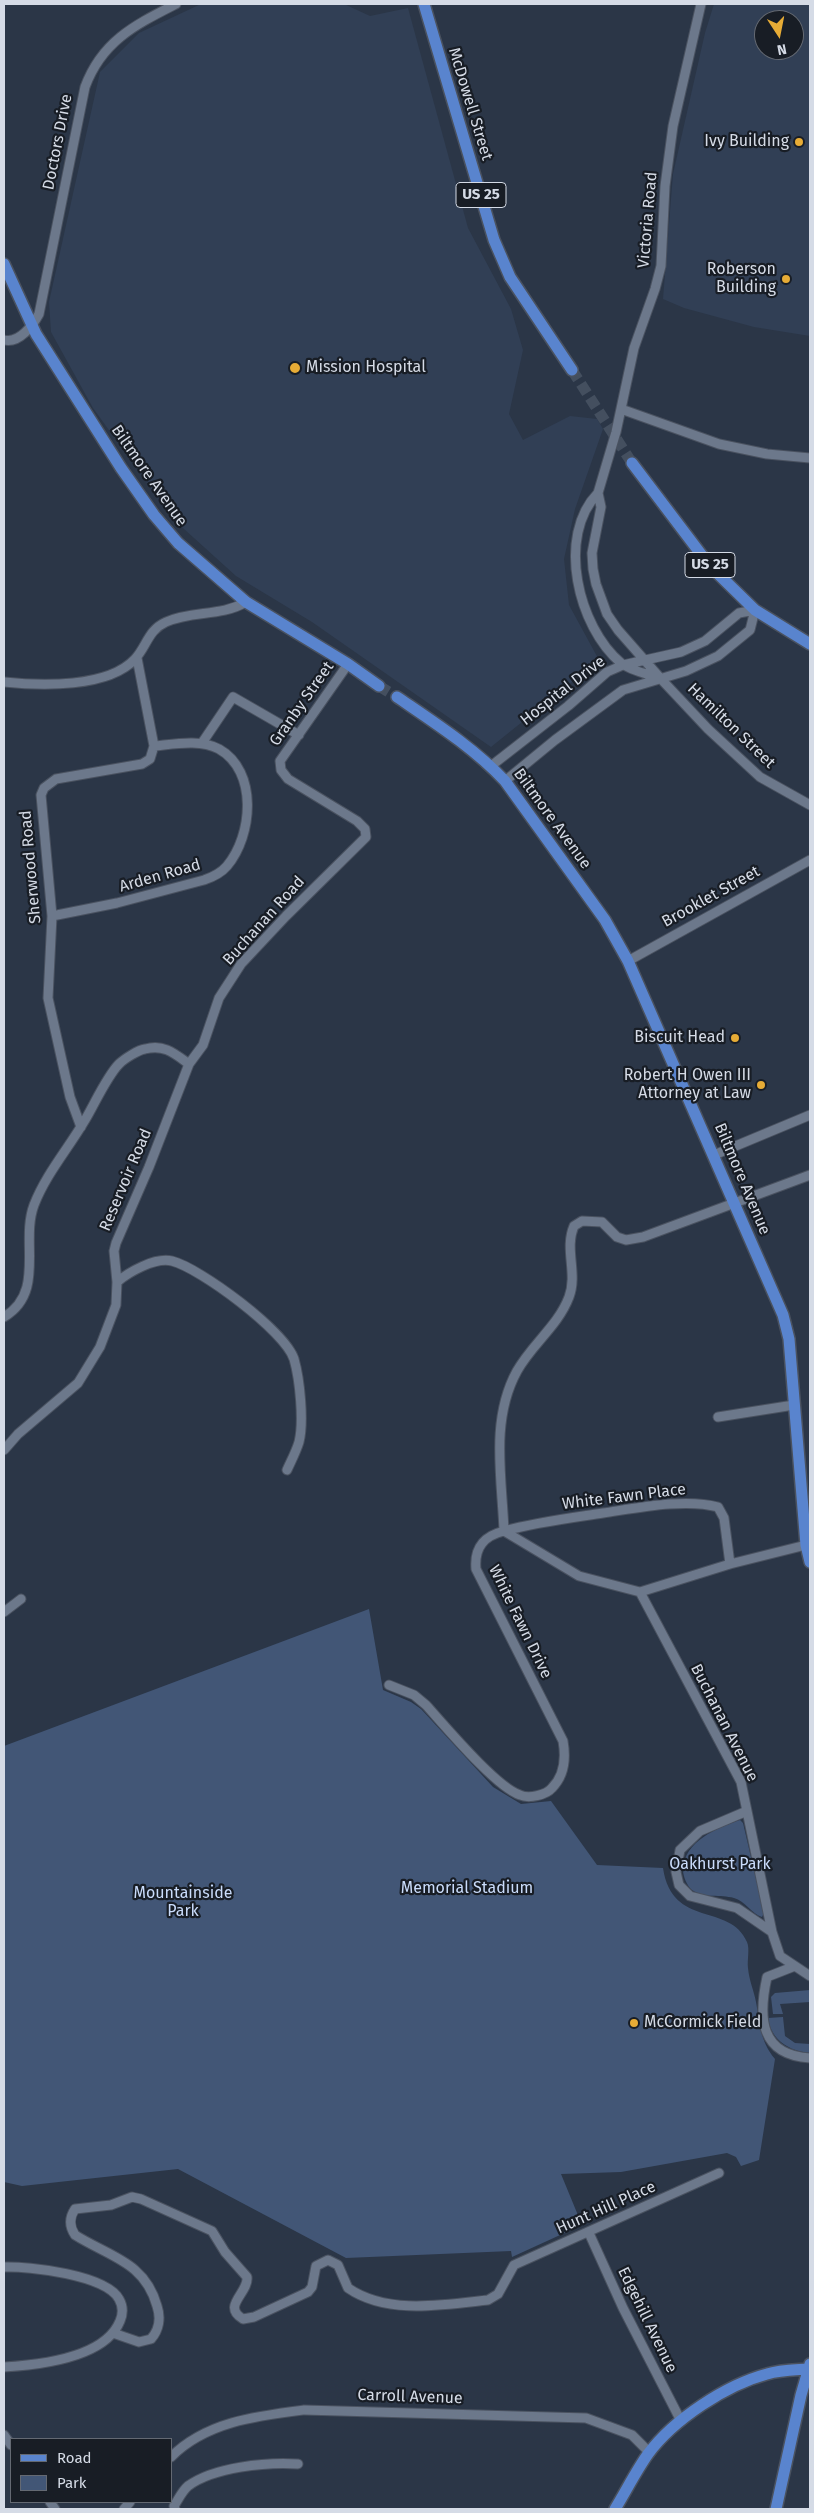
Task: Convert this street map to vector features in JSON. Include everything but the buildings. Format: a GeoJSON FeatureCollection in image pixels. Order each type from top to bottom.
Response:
{"type":"FeatureCollection","features":[{"type":"Feature","properties":{"kind":"main road","name":"McDowell Street"},"geometry":{"type":"LineString","coordinates":[[424,4],[494,240],[510,276],[572,370]]}},
{"type":"Feature","properties":{"kind":"main road","name":"Biltmore Avenue"},"geometry":{"type":"LineString","coordinates":[[4,264],[32,327],[121,468],[154,515],[191,556],[246,602],[348,664],[379,686]]}},
{"type":"Feature","properties":{"kind":"main road","name":"US 25"},"geometry":{"type":"LineString","coordinates":[[632,463],[710,566],[755,610],[810,644]]}},
{"type":"Feature","properties":{"kind":"main road","name":"Biltmore Avenue"},"geometry":{"type":"LineString","coordinates":[[397,697],[452,735],[492,766],[505,781],[605,920],[628,961],[783,1315],[789,1339],[810,1562]]}},
{"type":"Feature","properties":{"kind":"main road"},"geometry":{"type":"LineString","coordinates":[[616,2509],[649,2452],[681,2421],[717,2395],[751,2379],[777,2372],[809,2367],[776,2509]]}},
{"type":"Feature","properties":{"kind":"street","name":"Doctors Drive"},"geometry":{"type":"LineString","coordinates":[[32,327],[43,301],[84,86],[90,72],[98,58],[124,34],[142,21],[176,4]]}},
{"type":"Feature","properties":{"kind":"street","name":"Victoria Road"},"geometry":{"type":"LineString","coordinates":[[660,678],[618,630],[607,614],[596,584],[592,553],[601,506],[598,493],[621,408],[634,348],[661,266],[665,186],[673,126],[701,4]]}},
{"type":"Feature","properties":{"kind":"street"},"geometry":{"type":"LineString","coordinates":[[4,340],[12,340],[32,327]]}},
{"type":"Feature","properties":{"kind":"street"},"geometry":{"type":"LineString","coordinates":[[621,408],[719,444],[768,454],[810,458]]}},
{"type":"Feature","properties":{"kind":"street","name":"Victoria Road"},"geometry":{"type":"LineString","coordinates":[[598,493],[589,502],[582,520],[575,553],[575,570],[583,606],[590,621],[608,648],[623,665],[660,678]]}},
{"type":"Feature","properties":{"kind":"street"},"geometry":{"type":"LineString","coordinates":[[4,682],[64,683],[98,678],[123,669],[137,658],[152,631],[160,625],[182,616],[225,612],[246,602]]}},
{"type":"Feature","properties":{"kind":"street","name":"Hospital Drive"},"geometry":{"type":"LineString","coordinates":[[492,766],[568,706],[607,672],[623,665],[686,650],[705,641],[739,613],[755,610],[750,630],[718,656],[695,668],[623,690],[555,740],[505,781]]}},
{"type":"Feature","properties":{"kind":"street"},"geometry":{"type":"LineString","coordinates":[[137,658],[154,746]]}},
{"type":"Feature","properties":{"kind":"street","name":"Granby Street"},"geometry":{"type":"LineString","coordinates":[[348,664],[280,761],[281,770],[288,779],[357,821],[365,829],[366,838]]}},
{"type":"Feature","properties":{"kind":"street","name":"Hamilton Street"},"geometry":{"type":"LineString","coordinates":[[660,678],[708,729],[760,777],[810,805]]}},
{"type":"Feature","properties":{"kind":"street"},"geometry":{"type":"LineString","coordinates":[[202,743],[233,697],[299,735]]}},
{"type":"Feature","properties":{"kind":"street","name":"Arden Road"},"geometry":{"type":"LineString","coordinates":[[52,916],[118,903],[204,880],[227,867],[235,854],[245,823],[247,805],[244,781],[239,767],[230,756],[202,743],[154,746]]}},
{"type":"Feature","properties":{"kind":"street","name":"Sherwood Road"},"geometry":{"type":"LineString","coordinates":[[81,1127],[70,1097],[48,998],[52,916],[44,821],[40,800],[44,788],[56,779],[142,764],[150,760],[154,746]]}},
{"type":"Feature","properties":{"kind":"street","name":"Buchanan Road"},"geometry":{"type":"LineString","coordinates":[[189,1064],[204,1045],[219,998],[241,964],[286,916],[366,838]]}},
{"type":"Feature","properties":{"kind":"street","name":"Brooklet Street"},"geometry":{"type":"LineString","coordinates":[[628,961],[810,860]]}},
{"type":"Feature","properties":{"kind":"street"},"geometry":{"type":"LineString","coordinates":[[4,1317],[20,1302],[26,1288],[31,1269],[28,1230],[34,1207],[48,1175],[81,1127],[119,1064],[144,1049],[166,1048],[189,1064]]}},
{"type":"Feature","properties":{"kind":"street","name":"Reservoir Road"},"geometry":{"type":"LineString","coordinates":[[4,1450],[18,1434],[78,1383],[100,1347],[116,1305],[117,1282],[114,1263],[116,1243],[149,1167],[189,1064]]}},
{"type":"Feature","properties":{"kind":"street"},"geometry":{"type":"LineString","coordinates":[[714,1155],[810,1115]]}},
{"type":"Feature","properties":{"kind":"street"},"geometry":{"type":"LineString","coordinates":[[808,1544],[730,1564],[640,1592],[579,1576],[504,1531],[500,1437],[501,1416],[517,1371],[561,1315],[569,1298],[574,1278],[570,1245],[574,1226],[582,1221],[602,1222],[617,1237],[633,1240],[661,1232],[810,1175]]}},
{"type":"Feature","properties":{"kind":"street"},"geometry":{"type":"LineString","coordinates":[[117,1282],[131,1271],[149,1264],[170,1261],[190,1269],[255,1313],[283,1340],[294,1358],[301,1422],[299,1441],[287,1470]]}},
{"type":"Feature","properties":{"kind":"street"},"geometry":{"type":"LineString","coordinates":[[718,1418],[794,1405]]}},
{"type":"Feature","properties":{"kind":"street","name":"White Fawn Place"},"geometry":{"type":"LineString","coordinates":[[504,1531],[528,1525],[642,1508],[705,1503],[718,1507],[724,1518],[730,1564]]}},
{"type":"Feature","properties":{"kind":"street","name":"White Fawn Drive"},"geometry":{"type":"LineString","coordinates":[[388,1685],[414,1695],[426,1704],[498,1781],[521,1796],[549,1792],[556,1783],[566,1756],[563,1741],[476,1569],[475,1558],[483,1541],[490,1535],[504,1531]]}},
{"type":"Feature","properties":{"kind":"street","name":"Buchanan Avenue"},"geometry":{"type":"LineString","coordinates":[[640,1592],[741,1782],[772,1932],[780,1956],[810,1976]]}},
{"type":"Feature","properties":{"kind":"street"},"geometry":{"type":"LineString","coordinates":[[4,1612],[21,1599]]}},
{"type":"Feature","properties":{"kind":"street"},"geometry":{"type":"LineString","coordinates":[[747,1811],[700,1831],[680,1850],[676,1872],[679,1885],[690,1896],[737,1908],[772,1932]]}},
{"type":"Feature","properties":{"kind":"street"},"geometry":{"type":"LineString","coordinates":[[795,1966],[767,1977],[761,2004],[768,2038],[781,2052],[810,2058]]}},
{"type":"Feature","properties":{"kind":"street","name":"Hunt Hill Place"},"geometry":{"type":"LineString","coordinates":[[113,2333],[139,2342],[151,2340],[157,2331],[160,2318],[154,2292],[147,2280],[126,2263],[75,2235],[70,2218],[75,2209],[111,2205],[132,2197],[141,2199],[203,2226],[216,2234],[225,2252],[247,2277],[246,2285],[234,2306],[236,2313],[243,2319],[254,2317],[308,2292],[312,2287],[314,2271],[323,2261],[328,2260],[338,2265],[345,2286],[354,2292],[391,2305],[488,2300],[498,2294],[514,2265],[719,2173]]}},
{"type":"Feature","properties":{"kind":"street","name":"Edgehill Avenue"},"geometry":{"type":"LineString","coordinates":[[589,2232],[623,2308],[681,2421]]}},
{"type":"Feature","properties":{"kind":"street"},"geometry":{"type":"LineString","coordinates":[[4,2266],[61,2273],[109,2289],[118,2297],[122,2310],[121,2319],[113,2333],[97,2346],[46,2363],[4,2367]]}},
{"type":"Feature","properties":{"kind":"street","name":"Carroll Avenue"},"geometry":{"type":"LineString","coordinates":[[172,2456],[187,2442],[222,2426],[260,2415],[304,2410],[586,2418],[632,2435],[649,2452]]}},
{"type":"Feature","properties":{"kind":"street"},"geometry":{"type":"LineString","coordinates":[[175,2509],[174,2506],[186,2487],[204,2477],[265,2464],[298,2464]]}},
{"type":"Feature","properties":{"kind":"shaded area","name":"Mission Hospital"},"geometry":{"type":"Polygon","coordinates":[[[201,4],[344,4],[370,16],[408,8],[468,228],[511,309],[523,350],[509,414],[523,440],[570,416],[597,419],[603,429],[575,509],[564,559],[569,605],[599,660],[491,747],[312,622],[236,576],[173,519],[93,408],[51,332],[49,302],[100,72],[139,33],[201,4]]]}},
{"type":"Feature","properties":{"kind":"shaded area"},"geometry":{"type":"Polygon","coordinates":[[[714,4],[810,4],[810,336],[754,327],[684,308],[663,299],[673,174],[705,33],[714,4]]]}},
{"type":"Feature","properties":{"kind":"green space","name":"Mountainside Park"},"geometry":{"type":"Polygon","coordinates":[[[369,1609],[383,1690],[411,1702],[421,1709],[493,1787],[521,1804],[551,1801],[597,1865],[663,1868],[668,1887],[678,1900],[689,1908],[728,1922],[739,1930],[748,1945],[749,1972],[761,2032],[766,2046],[775,2059],[759,2160],[741,2166],[736,2157],[727,2153],[621,2172],[561,2174],[582,2225],[512,2257],[511,2251],[346,2258],[178,2169],[22,2186],[4,2182],[4,1746],[369,1609]]]}},
{"type":"Feature","properties":{"kind":"green space","name":"Oakhurst Park"},"geometry":{"type":"Polygon","coordinates":[[[740,1820],[743,1823],[764,1913],[762,1917],[734,1898],[697,1893],[688,1886],[684,1875],[685,1860],[695,1844],[712,1832],[740,1820]]]}},
{"type":"Feature","properties":{"kind":"green space"},"geometry":{"type":"Polygon","coordinates":[[[810,1990],[810,2002],[780,2004],[783,2014],[773,2014],[771,1997],[775,1993],[810,1990]]]}},
{"type":"Feature","properties":{"kind":"green space"},"geometry":{"type":"Polygon","coordinates":[[[783,2017],[785,2036],[795,2043],[810,2044],[810,2053],[788,2047],[777,2038],[768,2018],[783,2017]]]}},
{"type":"Feature","properties":{"kind":"tunnel"},"geometry":{"type":"LineString","coordinates":[[572,370],[632,463]]}},
{"type":"Feature","properties":{"kind":"tunnel"},"geometry":{"type":"LineString","coordinates":[[379,686],[397,697]]}},
{"type":"Feature","properties":{"kind":"place","name":"Ivy Building"},"geometry":{"type":"Point","coordinates":[799,142]}},
{"type":"Feature","properties":{"kind":"place","name":"Roberson Building"},"geometry":{"type":"Point","coordinates":[786,279]}},
{"type":"Feature","properties":{"kind":"place","name":"Mission Hospital"},"geometry":{"type":"Point","coordinates":[295,368]}},
{"type":"Feature","properties":{"kind":"place","name":"Biscuit Head"},"geometry":{"type":"Point","coordinates":[735,1038]}},
{"type":"Feature","properties":{"kind":"place","name":"Robert H Owen III Attorney at Law"},"geometry":{"type":"Point","coordinates":[761,1085]}},
{"type":"Feature","properties":{"kind":"place","name":"McCormick Field"},"geometry":{"type":"Point","coordinates":[634,2023]}},
{"type":"Feature","properties":{"kind":"park label","name":"Memorial Stadium"},"geometry":{"type":"Point","coordinates":[467,1889]}}]}
